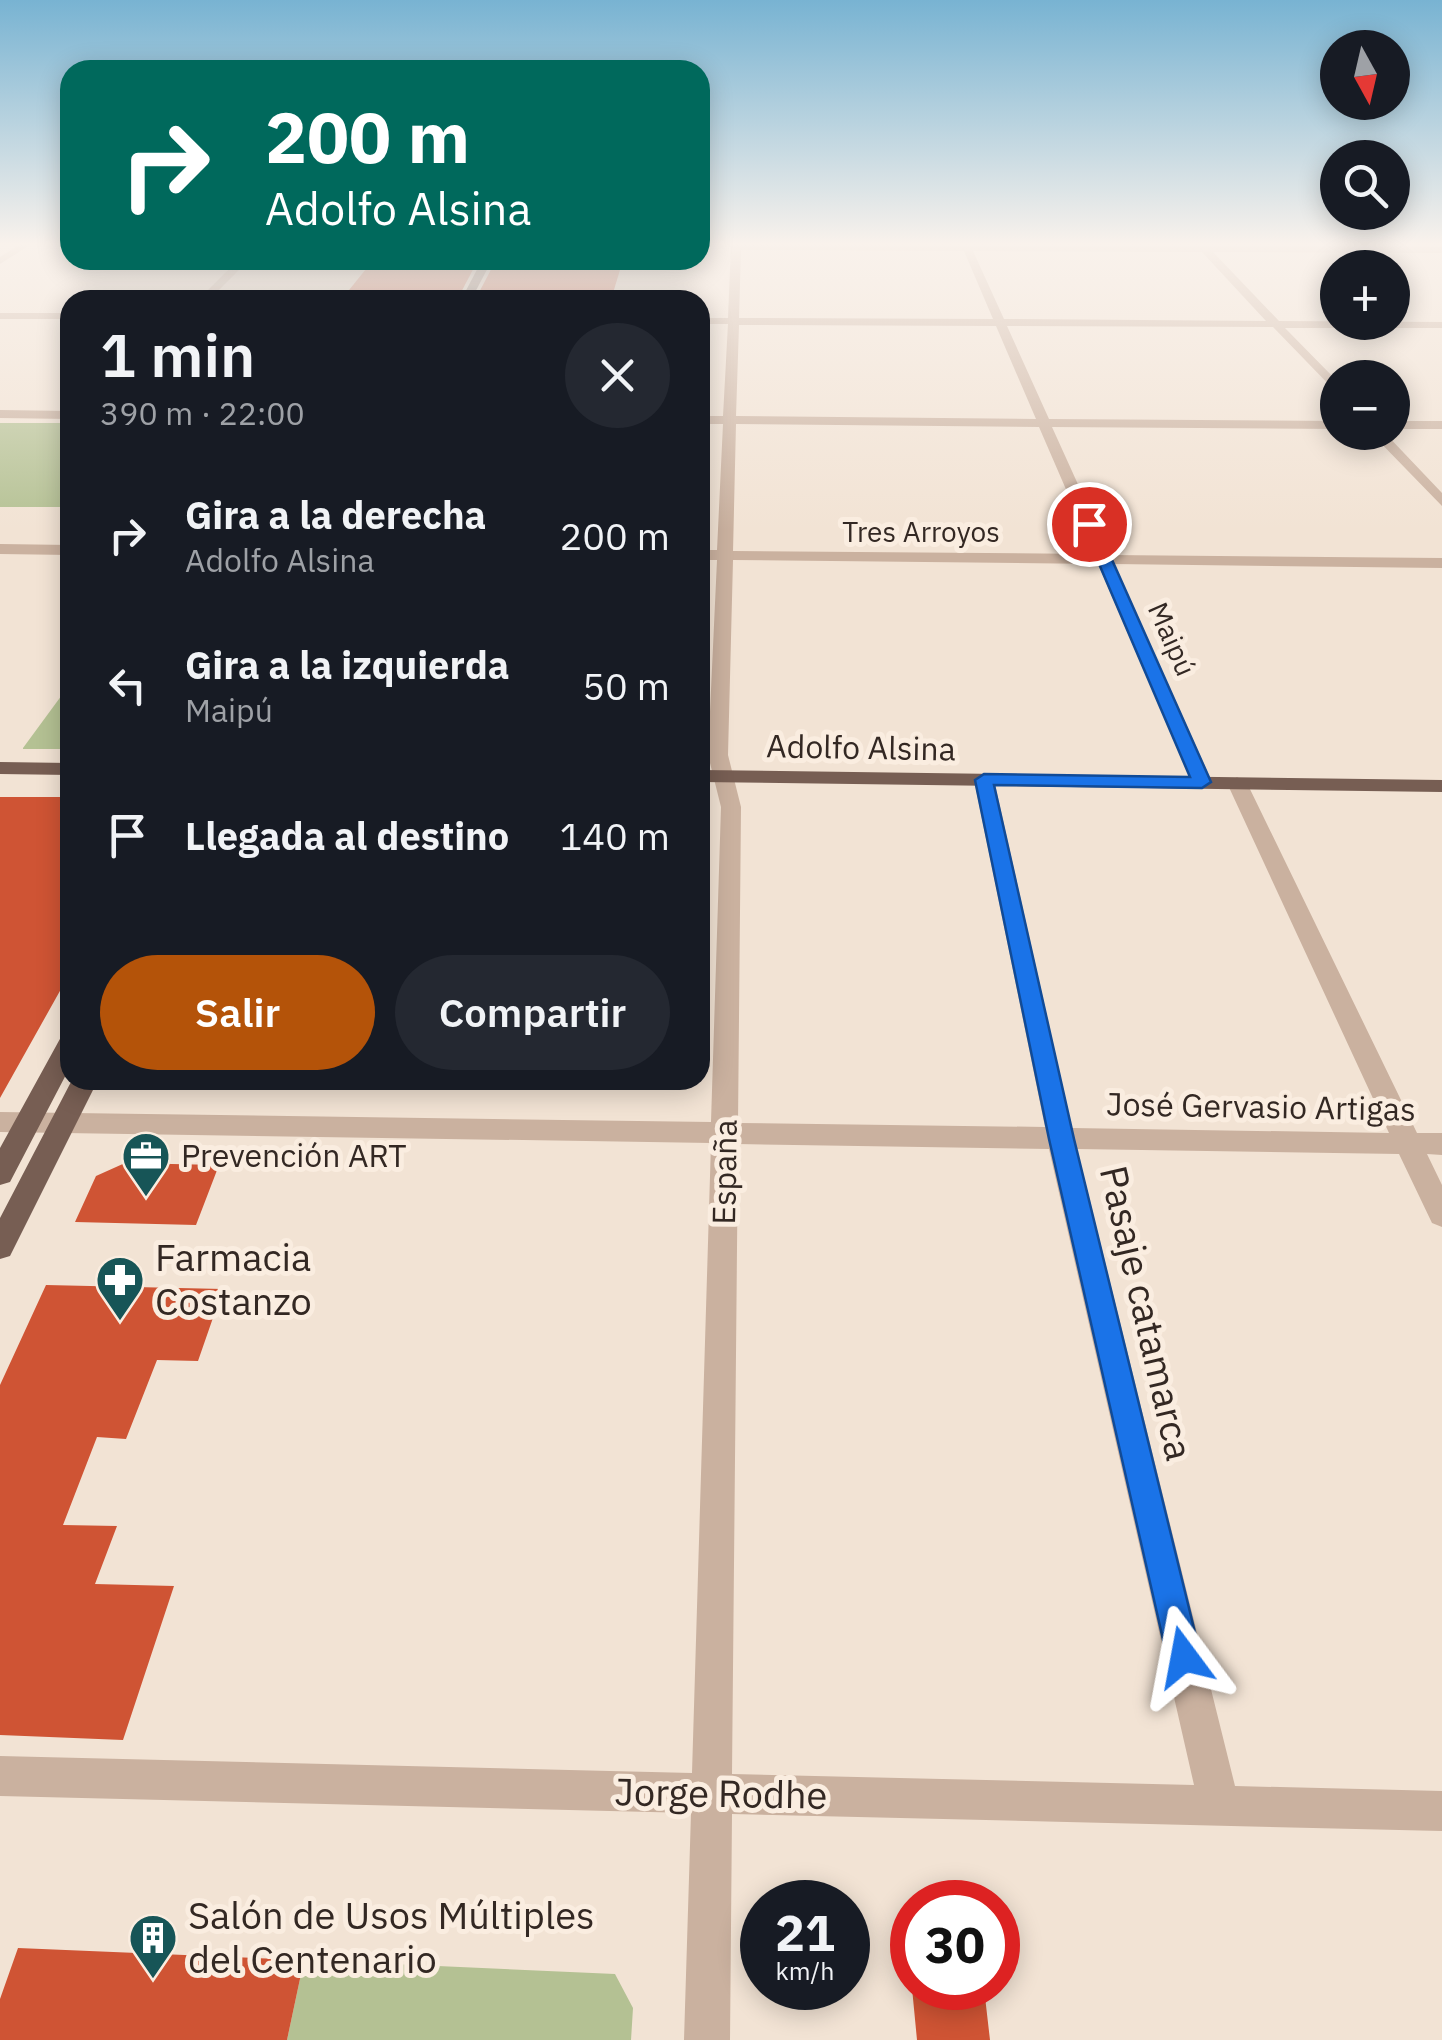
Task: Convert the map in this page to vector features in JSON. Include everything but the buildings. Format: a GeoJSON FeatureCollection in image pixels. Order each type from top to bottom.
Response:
{"type":"FeatureCollection","features":[{"type":"Feature","properties":{"kind":"main road"},"geometry":{"type":"LineString","coordinates":[[0,768],[60,768]]}},
{"type":"Feature","properties":{"kind":"main road","name":"Adolfo Alsina"},"geometry":{"type":"LineString","coordinates":[[712,776],[1442,786]]}},
{"type":"Feature","properties":{"kind":"main road"},"geometry":{"type":"LineString","coordinates":[[0,1174],[14,1123],[60,1057]]}},
{"type":"Feature","properties":{"kind":"main road"},"geometry":{"type":"LineString","coordinates":[[0,1247],[79,1090]]}},
{"type":"Feature","properties":{"kind":"street","name":"España"},"geometry":{"type":"LineString","coordinates":[[707,2040],[731,807],[712,776],[718,755],[733,340]]}},
{"type":"Feature","properties":{"kind":"street","name":"Maipú"},"geometry":{"type":"LineString","coordinates":[[1008,340],[1202,782]]}},
{"type":"Feature","properties":{"kind":"street"},"geometry":{"type":"LineString","coordinates":[[1294,340],[1320,370]]}},
{"type":"Feature","properties":{"kind":"street"},"geometry":{"type":"LineString","coordinates":[[0,414],[60,414]]}},
{"type":"Feature","properties":{"kind":"street"},"geometry":{"type":"LineString","coordinates":[[710,420],[1320,424]]}},
{"type":"Feature","properties":{"kind":"street"},"geometry":{"type":"LineString","coordinates":[[1410,425],[1442,426]]}},
{"type":"Feature","properties":{"kind":"street"},"geometry":{"type":"LineString","coordinates":[[1393,450],[1442,502]]}},
{"type":"Feature","properties":{"kind":"street"},"geometry":{"type":"LineString","coordinates":[[0,549],[60,550]]}},
{"type":"Feature","properties":{"kind":"street","name":"Tres Arroyos"},"geometry":{"type":"LineString","coordinates":[[710,555],[1442,562]]}},
{"type":"Feature","properties":{"kind":"street","name":"Pasaje catamarca"},"geometry":{"type":"LineString","coordinates":[[984,780],[1061,1139],[1220,1805]]}},
{"type":"Feature","properties":{"kind":"street"},"geometry":{"type":"LineString","coordinates":[[1238,783],[1442,1216]]}},
{"type":"Feature","properties":{"kind":"street","name":"José Gervasio Artigas"},"geometry":{"type":"LineString","coordinates":[[14,1123],[1442,1144]]}},
{"type":"Feature","properties":{"kind":"street","name":"Jorge Rodhe"},"geometry":{"type":"LineString","coordinates":[[0,1776],[1442,1811]]}},
{"type":"Feature","properties":{"kind":"green space"},"geometry":{"type":"Polygon","coordinates":[[[0,423],[60,423],[60,507],[0,507],[0,423]]]}},
{"type":"Feature","properties":{"kind":"green space"},"geometry":{"type":"Polygon","coordinates":[[[60,698],[60,749],[23,748],[60,698]]]}},
{"type":"Feature","properties":{"kind":"green space"},"geometry":{"type":"Polygon","coordinates":[[[304,1960],[615,1974],[633,2008],[631,2040],[287,2040],[304,1960]]]}},
{"type":"Feature","properties":{"kind":"place","name":"Prevención ART"},"geometry":{"type":"Point","coordinates":[146,1198]}},
{"type":"Feature","properties":{"kind":"place","name":"Farmacia Costanzo"},"geometry":{"type":"Point","coordinates":[120,1322]}},
{"type":"Feature","properties":{"kind":"place","name":"Salón de Usos Múltiples del Centenario"},"geometry":{"type":"Point","coordinates":[153,1980]}},
{"type":"Feature","properties":{"kind":"route"},"geometry":{"type":"LineString","coordinates":[[1089,524],[1202,782],[984,780],[1061,1139],[1184,1657]]}}]}
